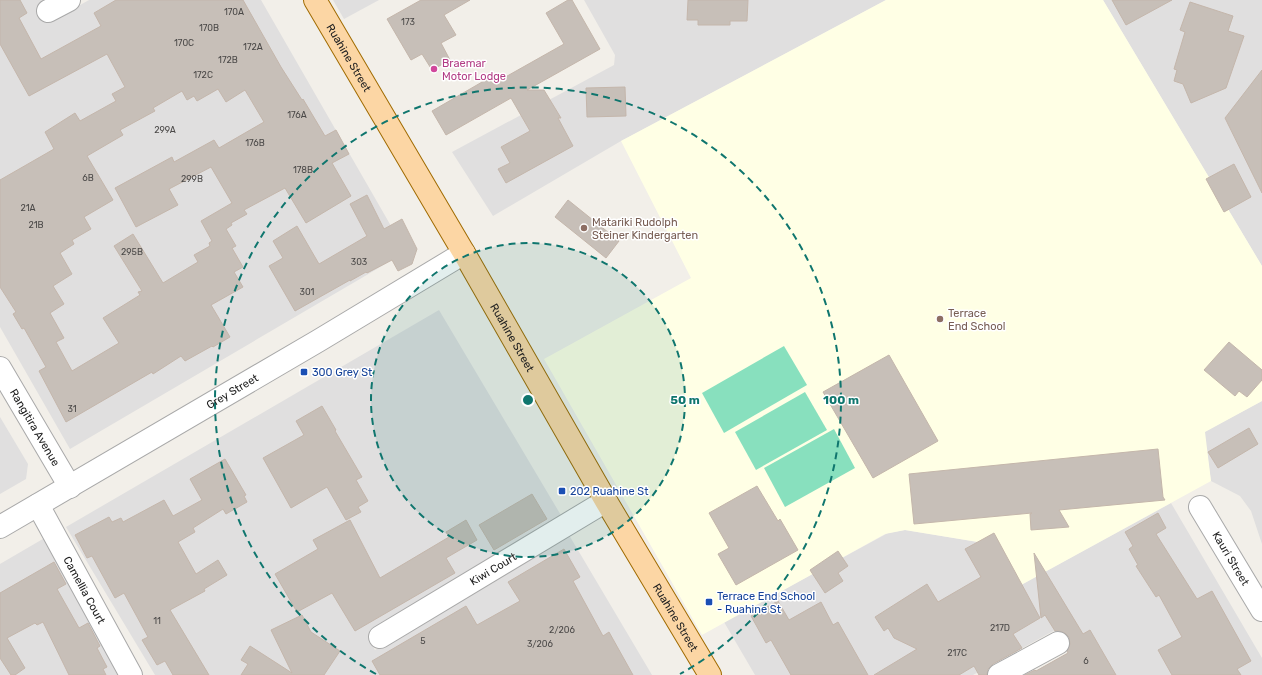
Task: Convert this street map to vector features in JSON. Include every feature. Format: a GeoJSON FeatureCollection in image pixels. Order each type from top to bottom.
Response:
{"type":"FeatureCollection","features":[{"type":"Feature","properties":{"kind":"main road","name":"Ruahine Street"},"geometry":{"type":"LineString","coordinates":[[315,0],[464,253],[606,501],[710,675]]}},
{"type":"Feature","properties":{"kind":"street"},"geometry":{"type":"LineString","coordinates":[[48,11],[68,0]]}},
{"type":"Feature","properties":{"kind":"street","name":"Grey Street"},"geometry":{"type":"LineString","coordinates":[[0,527],[318,341],[464,253]]}},
{"type":"Feature","properties":{"kind":"street","name":"Rangitira Avenue"},"geometry":{"type":"LineString","coordinates":[[0,368],[70,487]]}},
{"type":"Feature","properties":{"kind":"street","name":"Kiwi Court"},"geometry":{"type":"LineString","coordinates":[[380,637],[606,501]]}},
{"type":"Feature","properties":{"kind":"street","name":"Camellia Court"},"geometry":{"type":"LineString","coordinates":[[38,505],[131,675]]}},
{"type":"Feature","properties":{"kind":"street","name":"Kauri Street"},"geometry":{"type":"LineString","coordinates":[[1200,507],[1262,610]]}},
{"type":"Feature","properties":{"kind":"street"},"geometry":{"type":"LineString","coordinates":[[999,675],[1058,643]]}},
{"type":"Feature","properties":{"kind":"shaded area"},"geometry":{"type":"Polygon","coordinates":[[[0,0],[51,0],[41,6],[50,22],[89,0],[261,0],[406,252],[70,449],[0,327],[0,0]]]}},
{"type":"Feature","properties":{"kind":"shaded area"},"geometry":{"type":"Polygon","coordinates":[[[333,0],[379,0],[344,19],[333,0]]]}},
{"type":"Feature","properties":{"kind":"shaded area"},"geometry":{"type":"Polygon","coordinates":[[[584,0],[886,0],[621,141],[493,216],[452,152],[614,65],[615,55],[584,0]]]}},
{"type":"Feature","properties":{"kind":"shaded area","name":"Terrace End School"},"geometry":{"type":"Polygon","coordinates":[[[886,0],[1103,0],[1262,266],[1262,401],[1205,432],[1211,481],[1012,590],[978,542],[905,530],[885,534],[702,635],[544,359],[691,278],[621,141],[886,0]]]}},
{"type":"Feature","properties":{"kind":"shaded area"},"geometry":{"type":"Polygon","coordinates":[[[1103,0],[1262,0],[1262,266],[1103,0]]]}},
{"type":"Feature","properties":{"kind":"shaded area"},"geometry":{"type":"Polygon","coordinates":[[[439,310],[565,522],[371,643],[375,650],[569,535],[652,675],[155,675],[66,527],[439,310]]]}},
{"type":"Feature","properties":{"kind":"shaded area"},"geometry":{"type":"Polygon","coordinates":[[[1262,401],[1262,544],[1251,511],[1240,496],[1211,481],[1204,432],[1262,401]]]}},
{"type":"Feature","properties":{"kind":"shaded area"},"geometry":{"type":"Polygon","coordinates":[[[0,417],[28,464],[26,479],[0,494],[0,417]]]}},
{"type":"Feature","properties":{"kind":"shaded area"},"geometry":{"type":"Polygon","coordinates":[[[1171,503],[1262,658],[1262,675],[1028,675],[1070,652],[1057,629],[973,675],[755,675],[724,622],[888,533],[905,530],[978,542],[1012,590],[1171,503]]]}},
{"type":"Feature","properties":{"kind":"shaded area"},"geometry":{"type":"Polygon","coordinates":[[[48,536],[127,675],[0,675],[0,564],[48,536]]]}},
{"type":"Feature","properties":{"kind":"green space"},"geometry":{"type":"Polygon","coordinates":[[[784,346],[807,385],[724,433],[702,393],[784,346]]]}},
{"type":"Feature","properties":{"kind":"green space"},"geometry":{"type":"Polygon","coordinates":[[[805,392],[827,430],[756,470],[735,432],[805,392]]]}},
{"type":"Feature","properties":{"kind":"green space"},"geometry":{"type":"Polygon","coordinates":[[[834,429],[855,468],[785,507],[764,468],[834,429]]]}},
{"type":"Feature","properties":{"kind":"building"},"geometry":{"type":"Polygon","coordinates":[[[0,0],[20,0],[27,13],[19,18],[41,59],[101,26],[94,13],[116,0],[243,0],[281,67],[302,100],[303,99],[325,136],[336,130],[349,154],[332,163],[351,196],[306,223],[285,188],[244,210],[247,214],[231,223],[232,225],[226,229],[236,246],[232,248],[243,267],[234,272],[243,287],[211,305],[230,337],[185,361],[181,356],[153,374],[152,372],[66,422],[39,371],[46,367],[24,328],[22,329],[13,314],[16,312],[0,287],[0,180],[54,149],[45,132],[75,113],[80,121],[116,101],[112,94],[125,87],[107,54],[29,96],[0,44],[0,0]],[[218,89],[197,101],[194,96],[187,100],[182,91],[153,108],[155,111],[120,130],[123,135],[87,156],[113,200],[84,217],[91,229],[72,240],[74,244],[60,253],[72,274],[53,286],[64,304],[50,313],[64,338],[56,342],[72,371],[119,343],[103,318],[140,295],[138,292],[142,291],[114,246],[133,234],[163,283],[198,262],[194,255],[210,246],[209,243],[212,241],[201,221],[232,203],[211,167],[169,189],[178,205],[136,227],[115,188],[172,157],[174,162],[214,140],[219,148],[264,122],[245,90],[226,102],[218,89]]]}},
{"type":"Feature","properties":{"kind":"building"},"geometry":{"type":"Polygon","coordinates":[[[421,0],[470,0],[444,15],[456,35],[441,43],[450,60],[432,70],[422,54],[411,60],[387,19],[421,0]]]}},
{"type":"Feature","properties":{"kind":"building"},"geometry":{"type":"Polygon","coordinates":[[[568,0],[572,0],[600,49],[527,90],[544,90],[561,118],[558,118],[573,146],[506,183],[498,169],[510,163],[501,147],[530,131],[511,98],[446,135],[432,111],[489,78],[493,84],[564,44],[546,13],[568,0]]]}},
{"type":"Feature","properties":{"kind":"building"},"geometry":{"type":"Polygon","coordinates":[[[688,0],[748,0],[747,21],[730,21],[730,25],[698,25],[698,20],[687,20],[688,0]]]}},
{"type":"Feature","properties":{"kind":"building"},"geometry":{"type":"Polygon","coordinates":[[[1112,0],[1172,0],[1126,25],[1112,0]]]}},
{"type":"Feature","properties":{"kind":"building"},"geometry":{"type":"Polygon","coordinates":[[[1190,2],[1233,16],[1228,31],[1244,36],[1226,88],[1191,103],[1183,84],[1174,81],[1177,70],[1174,69],[1185,32],[1180,30],[1190,2]]]}},
{"type":"Feature","properties":{"kind":"building"},"geometry":{"type":"Polygon","coordinates":[[[1262,70],[1262,193],[1225,118],[1262,70]]]}},
{"type":"Feature","properties":{"kind":"building"},"geometry":{"type":"Polygon","coordinates":[[[625,87],[626,116],[587,117],[586,88],[625,87]]]}},
{"type":"Feature","properties":{"kind":"building"},"geometry":{"type":"Polygon","coordinates":[[[1234,164],[1251,197],[1224,212],[1206,179],[1234,164]]]}},
{"type":"Feature","properties":{"kind":"building"},"geometry":{"type":"Polygon","coordinates":[[[367,195],[384,229],[402,219],[417,249],[412,264],[398,271],[392,260],[350,280],[295,311],[269,266],[283,258],[273,241],[297,226],[319,264],[367,236],[350,204],[367,195]]]}},
{"type":"Feature","properties":{"kind":"building"},"geometry":{"type":"Polygon","coordinates":[[[568,200],[619,241],[606,258],[555,217],[568,200]]]}},
{"type":"Feature","properties":{"kind":"building"},"geometry":{"type":"Polygon","coordinates":[[[1229,342],[1262,370],[1262,380],[1247,397],[1239,391],[1235,396],[1204,370],[1229,342]]]}},
{"type":"Feature","properties":{"kind":"building"},"geometry":{"type":"Polygon","coordinates":[[[889,355],[938,441],[873,478],[823,392],[889,355]]]}},
{"type":"Feature","properties":{"kind":"building"},"geometry":{"type":"Polygon","coordinates":[[[322,406],[362,477],[356,480],[368,501],[358,507],[361,512],[346,520],[327,487],[291,508],[263,458],[304,435],[296,421],[322,406]]]}},
{"type":"Feature","properties":{"kind":"building"},"geometry":{"type":"Polygon","coordinates":[[[1249,428],[1258,444],[1218,468],[1208,452],[1249,428]]]}},
{"type":"Feature","properties":{"kind":"building"},"geometry":{"type":"Polygon","coordinates":[[[1158,449],[1163,497],[1165,500],[1059,510],[1069,527],[1031,530],[1030,514],[1032,513],[914,524],[909,474],[1158,449]]]}},
{"type":"Feature","properties":{"kind":"building"},"geometry":{"type":"Polygon","coordinates":[[[225,459],[246,495],[244,496],[247,502],[226,514],[223,509],[193,528],[195,532],[178,542],[196,574],[218,560],[227,575],[204,589],[205,591],[170,610],[209,675],[173,675],[165,661],[157,665],[142,640],[148,637],[124,593],[115,598],[92,556],[87,558],[75,535],[109,517],[112,522],[121,518],[123,522],[164,500],[173,516],[202,500],[190,479],[225,459]]]}},
{"type":"Feature","properties":{"kind":"building"},"geometry":{"type":"Polygon","coordinates":[[[757,486],[778,521],[780,519],[798,550],[736,585],[718,554],[729,548],[709,513],[757,486]]]}},
{"type":"Feature","properties":{"kind":"building"},"geometry":{"type":"Polygon","coordinates":[[[532,494],[547,519],[494,550],[479,525],[532,494]]]}},
{"type":"Feature","properties":{"kind":"building"},"geometry":{"type":"Polygon","coordinates":[[[1158,513],[1166,528],[1156,534],[1197,599],[1212,591],[1251,661],[1237,669],[1241,675],[1172,675],[1158,650],[1182,637],[1159,595],[1156,597],[1136,566],[1138,565],[1129,549],[1133,546],[1125,532],[1158,513]]]}},
{"type":"Feature","properties":{"kind":"building"},"geometry":{"type":"Polygon","coordinates":[[[350,520],[380,578],[449,537],[446,532],[466,520],[477,540],[446,558],[455,573],[355,631],[332,593],[297,612],[275,574],[318,549],[313,540],[350,520]]]}},
{"type":"Feature","properties":{"kind":"building"},"geometry":{"type":"Polygon","coordinates":[[[994,533],[1040,618],[1013,634],[1022,648],[993,664],[988,669],[987,675],[979,675],[974,666],[959,675],[874,675],[917,649],[894,638],[888,628],[884,631],[875,617],[927,584],[938,602],[981,577],[965,549],[994,533]]]}},
{"type":"Feature","properties":{"kind":"building"},"geometry":{"type":"Polygon","coordinates":[[[564,549],[580,577],[573,581],[603,636],[609,632],[633,675],[380,675],[372,661],[466,606],[477,625],[520,601],[508,582],[564,549]]]}},
{"type":"Feature","properties":{"kind":"building"},"geometry":{"type":"Polygon","coordinates":[[[838,551],[848,566],[838,573],[843,581],[825,593],[810,570],[838,551]]]}},
{"type":"Feature","properties":{"kind":"building"},"geometry":{"type":"Polygon","coordinates":[[[1034,553],[1083,634],[1090,630],[1116,675],[1025,675],[1035,670],[1036,671],[1068,653],[1067,651],[1070,644],[1069,637],[1065,633],[1055,631],[1045,615],[1041,618],[1034,553]]]}},
{"type":"Feature","properties":{"kind":"building"},"geometry":{"type":"Polygon","coordinates":[[[54,562],[66,584],[57,589],[79,628],[88,623],[100,646],[97,648],[107,667],[103,669],[106,675],[69,675],[43,622],[37,625],[35,623],[7,638],[25,668],[15,675],[11,675],[0,658],[0,593],[54,562]]]}},
{"type":"Feature","properties":{"kind":"building"},"geometry":{"type":"Polygon","coordinates":[[[778,601],[789,620],[821,602],[833,625],[838,622],[868,675],[791,675],[771,640],[766,643],[751,616],[778,601]]]}},
{"type":"Feature","properties":{"kind":"building"},"geometry":{"type":"Polygon","coordinates":[[[302,615],[311,632],[340,651],[324,675],[241,675],[248,664],[241,660],[250,646],[292,673],[271,630],[302,615]]]}},
{"type":"Feature","properties":{"kind":"place","name":"Braemar Motor Lodge"},"geometry":{"type":"Point","coordinates":[434,69]}},
{"type":"Feature","properties":{"kind":"place","name":"Matariki Rudolph Steiner Kindergarten"},"geometry":{"type":"Point","coordinates":[584,228]}},
{"type":"Feature","properties":{"kind":"place","name":"Terrace End School"},"geometry":{"type":"Point","coordinates":[940,319]}},
{"type":"Feature","properties":{"kind":"place","name":"300 Grey St"},"geometry":{"type":"Point","coordinates":[304,372]}},
{"type":"Feature","properties":{"kind":"place","name":"202 Ruahine St"},"geometry":{"type":"Point","coordinates":[562,491]}},
{"type":"Feature","properties":{"kind":"place","name":"Terrace End School - Ruahine St"},"geometry":{"type":"Point","coordinates":[709,602]}}]}
